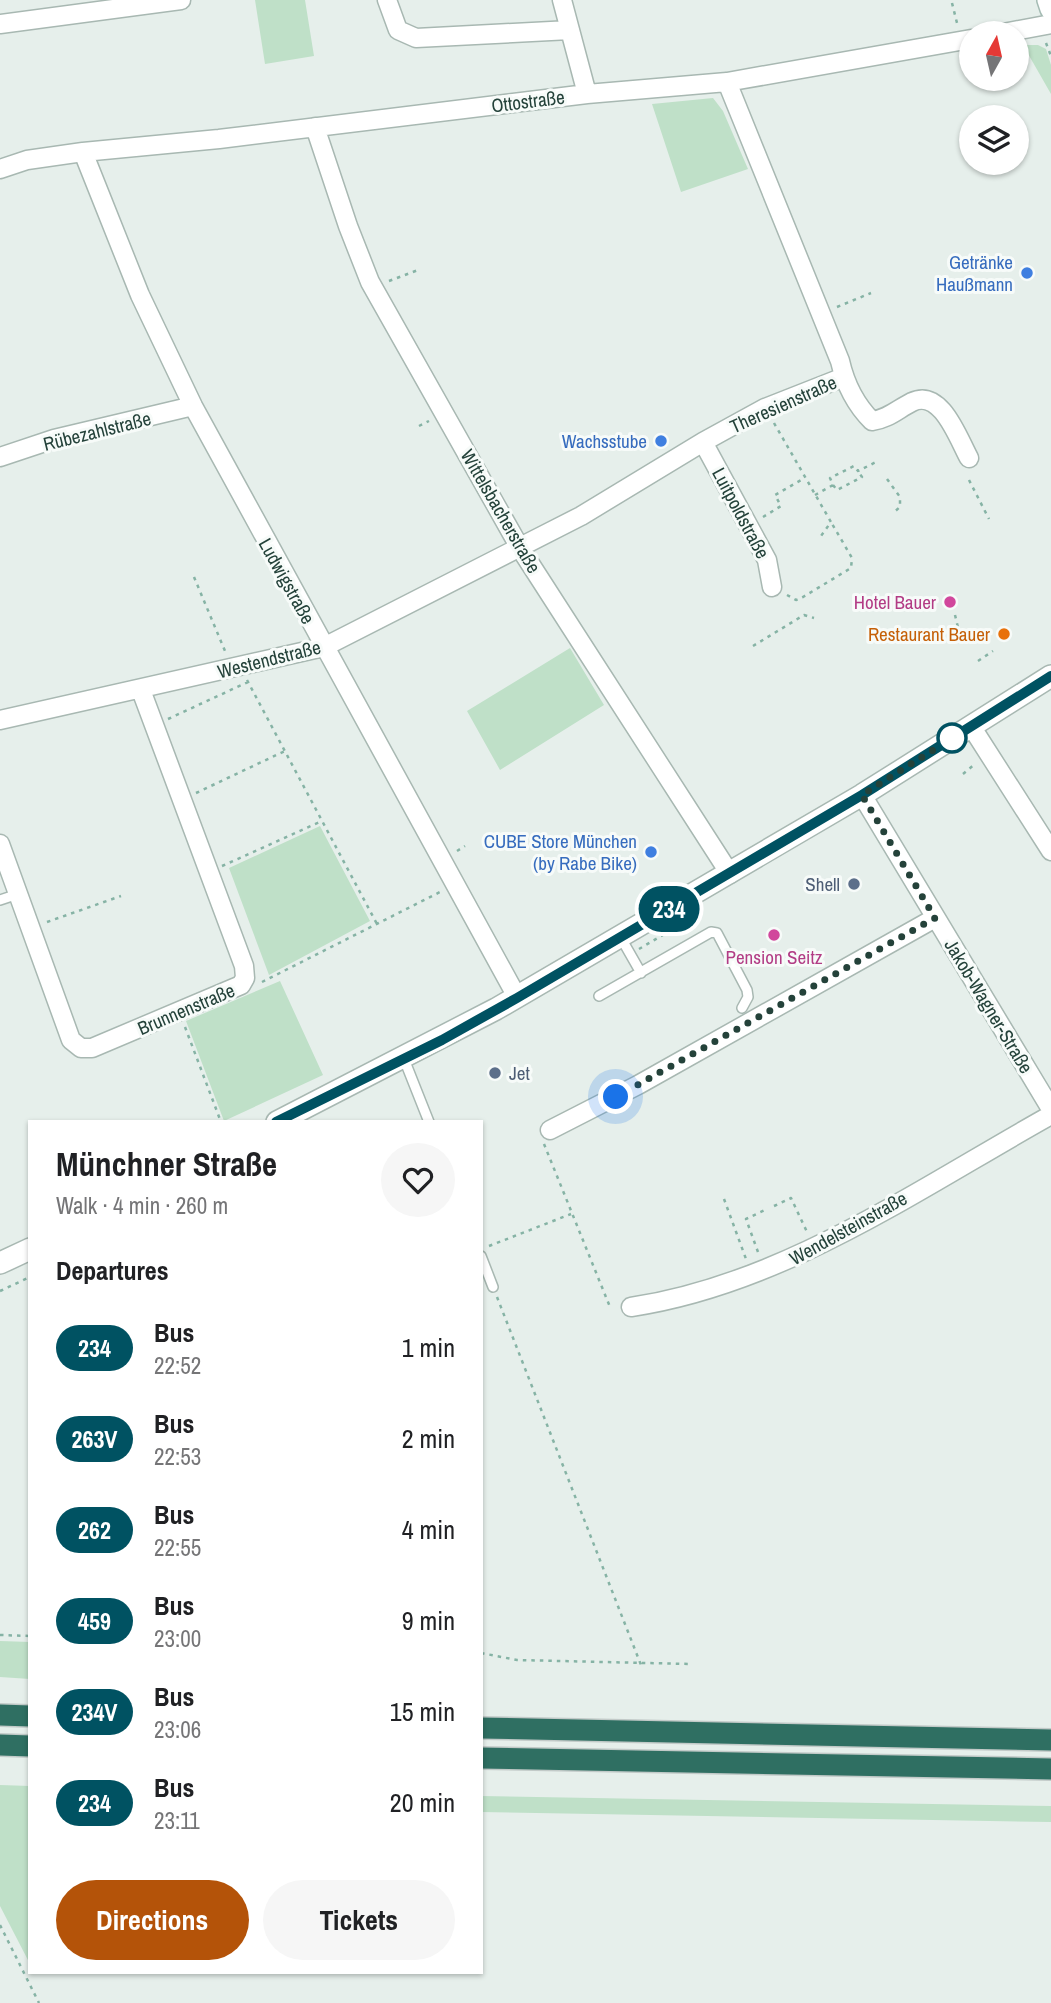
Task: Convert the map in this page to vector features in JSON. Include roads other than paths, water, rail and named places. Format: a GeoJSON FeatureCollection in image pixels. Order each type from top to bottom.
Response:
{"type":"FeatureCollection","features":[{"type":"Feature","properties":{"kind":"highway"},"geometry":{"type":"LineString","coordinates":[[0,1715],[28,1716]]}},
{"type":"Feature","properties":{"kind":"highway"},"geometry":{"type":"LineString","coordinates":[[483,1728],[1051,1740]]}},
{"type":"Feature","properties":{"kind":"highway"},"geometry":{"type":"LineString","coordinates":[[0,1745],[28,1746]]}},
{"type":"Feature","properties":{"kind":"highway"},"geometry":{"type":"LineString","coordinates":[[483,1758],[1051,1769]]}},
{"type":"Feature","properties":{"kind":"street"},"geometry":{"type":"LineString","coordinates":[[0,24],[181,0]]}},
{"type":"Feature","properties":{"kind":"street"},"geometry":{"type":"LineString","coordinates":[[387,0],[398,30],[416,38],[570,30]]}},
{"type":"Feature","properties":{"kind":"street"},"geometry":{"type":"LineString","coordinates":[[562,0],[587,94]]}},
{"type":"Feature","properties":{"kind":"street"},"geometry":{"type":"LineString","coordinates":[[1048,0],[1051,9]]}},
{"type":"Feature","properties":{"kind":"street"},"geometry":{"type":"LineString","coordinates":[[1029,28],[1051,24]]}},
{"type":"Feature","properties":{"kind":"street","name":"Ottostraße"},"geometry":{"type":"LineString","coordinates":[[0,169],[27,160],[83,152],[587,94],[727,82],[959,41]]}},
{"type":"Feature","properties":{"kind":"street","name":"Theresienstraße"},"geometry":{"type":"LineString","coordinates":[[520,548],[581,516],[765,408],[844,377],[840,361],[727,82]]}},
{"type":"Feature","properties":{"kind":"street","name":"Wittelsbacherstraße"},"geometry":{"type":"LineString","coordinates":[[315,127],[370,282],[520,548],[730,874]]}},
{"type":"Feature","properties":{"kind":"street","name":"Ludwigstraße"},"geometry":{"type":"LineString","coordinates":[[83,152],[140,295],[193,406],[517,998]]}},
{"type":"Feature","properties":{"kind":"street"},"geometry":{"type":"LineString","coordinates":[[844,377],[864,412],[873,421],[883,419],[915,401],[927,399],[938,405],[969,458]]}},
{"type":"Feature","properties":{"kind":"street","name":"Rübezahlstraße"},"geometry":{"type":"LineString","coordinates":[[0,457],[54,439],[193,406]]}},
{"type":"Feature","properties":{"kind":"street","name":"Luitpoldstraße"},"geometry":{"type":"LineString","coordinates":[[703,442],[767,560],[772,587]]}},
{"type":"Feature","properties":{"kind":"street","name":"Westendstraße"},"geometry":{"type":"LineString","coordinates":[[0,720],[141,690],[239,674],[324,647],[520,548]]}},
{"type":"Feature","properties":{"kind":"street"},"geometry":{"type":"LineString","coordinates":[[280,1120],[404,1059],[517,998],[862,795],[1051,676]]}},
{"type":"Feature","properties":{"kind":"street","name":"Brunnenstraße"},"geometry":{"type":"LineString","coordinates":[[0,844],[71,1040],[81,1048],[92,1048],[235,990],[245,978],[244,966],[141,690]]}},
{"type":"Feature","properties":{"kind":"street"},"geometry":{"type":"LineString","coordinates":[[971,726],[1051,851]]}},
{"type":"Feature","properties":{"kind":"street","name":"Jakob-Wagner-Straße"},"geometry":{"type":"LineString","coordinates":[[862,795],[1051,1108]]}},
{"type":"Feature","properties":{"kind":"street"},"geometry":{"type":"LineString","coordinates":[[546,1134],[935,918]]}},
{"type":"Feature","properties":{"kind":"street","name":"Wendelsteinstraße"},"geometry":{"type":"LineString","coordinates":[[631,1307],[665,1302],[759,1273],[814,1248],[1051,1115]]}},
{"type":"Feature","properties":{"kind":"street"},"geometry":{"type":"LineString","coordinates":[[0,1263],[28,1250]]}},
{"type":"Feature","properties":{"kind":"lane"},"geometry":{"type":"LineString","coordinates":[[0,900],[18,894]]}},
{"type":"Feature","properties":{"kind":"lane"},"geometry":{"type":"LineString","coordinates":[[599,996],[711,932],[717,933],[747,990],[748,997],[742,1008]]}},
{"type":"Feature","properties":{"kind":"lane"},"geometry":{"type":"LineString","coordinates":[[621,937],[641,973]]}},
{"type":"Feature","properties":{"kind":"lane"},"geometry":{"type":"LineString","coordinates":[[404,1059],[428,1120]]}},
{"type":"Feature","properties":{"kind":"lane"},"geometry":{"type":"LineString","coordinates":[[483,1261],[493,1287]]}},
{"type":"Feature","properties":{"kind":"place","name":"Getränke Haußmann"},"geometry":{"type":"Point","coordinates":[1027,273]}},
{"type":"Feature","properties":{"kind":"place","name":"Wachsstube"},"geometry":{"type":"Point","coordinates":[661,441]}},
{"type":"Feature","properties":{"kind":"place","name":"Hotel Bauer"},"geometry":{"type":"Point","coordinates":[950,602]}},
{"type":"Feature","properties":{"kind":"place","name":"Restaurant Bauer"},"geometry":{"type":"Point","coordinates":[1004,634]}},
{"type":"Feature","properties":{"kind":"place","name":"CUBE Store München (by Rabe Bike)"},"geometry":{"type":"Point","coordinates":[651,852]}},
{"type":"Feature","properties":{"kind":"place","name":"Shell"},"geometry":{"type":"Point","coordinates":[854,884]}},
{"type":"Feature","properties":{"kind":"place","name":"Pension Seitz"},"geometry":{"type":"Point","coordinates":[774,935]}},
{"type":"Feature","properties":{"kind":"place","name":"Jet"},"geometry":{"type":"Point","coordinates":[495,1073]}}]}
